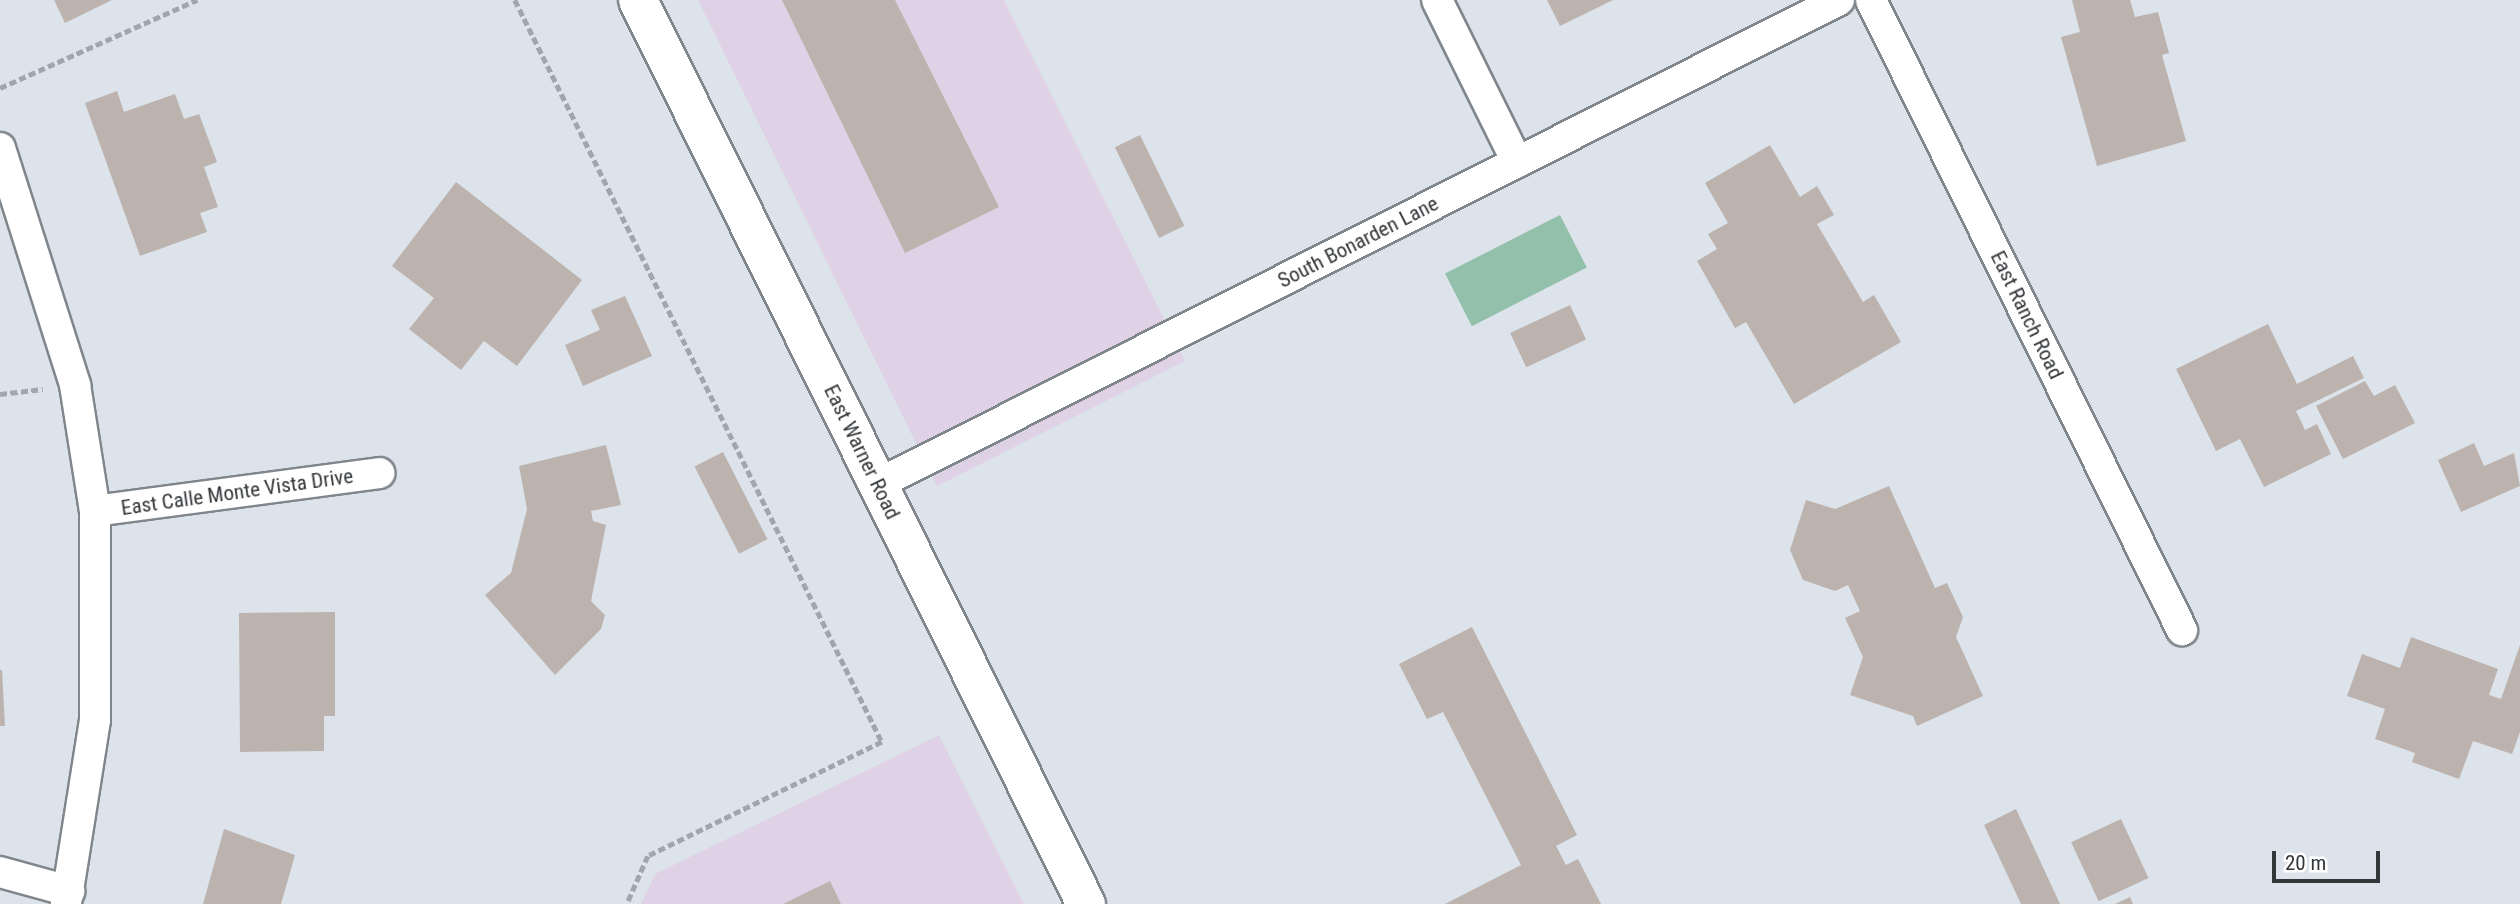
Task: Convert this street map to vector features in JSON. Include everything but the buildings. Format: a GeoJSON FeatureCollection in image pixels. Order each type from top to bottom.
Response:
{"type":"FeatureCollection","features":[{"type":"Feature","properties":{"kind":"main road","name":"East Warner Road"},"geometry":{"type":"LineString","coordinates":[[638,0],[1086,904]]}},
{"type":"Feature","properties":{"kind":"street"},"geometry":{"type":"LineString","coordinates":[[1437,0],[1517,162]]}},
{"type":"Feature","properties":{"kind":"street","name":"South Bonarden Lane"},"geometry":{"type":"LineString","coordinates":[[878,485],[1839,0]]}},
{"type":"Feature","properties":{"kind":"street","name":"East Ranch Road"},"geometry":{"type":"LineString","coordinates":[[1871,0],[2182,631]]}},
{"type":"Feature","properties":{"kind":"street","name":"East Calle Monte Vista Drive"},"geometry":{"type":"LineString","coordinates":[[0,148],[75,385],[95,511],[95,720],[67,898],[0,872]]}},
{"type":"Feature","properties":{"kind":"street","name":"East Calle Monte Vista Drive"},"geometry":{"type":"LineString","coordinates":[[95,511],[379,473]]}},
{"type":"Feature","properties":{"kind":"path"},"geometry":{"type":"LineString","coordinates":[[0,88],[197,0]]}},
{"type":"Feature","properties":{"kind":"path"},"geometry":{"type":"LineString","coordinates":[[514,0],[882,742],[648,856],[627,904]]}},
{"type":"Feature","properties":{"kind":"path"},"geometry":{"type":"LineString","coordinates":[[0,394],[75,385]]}},
{"type":"Feature","properties":{"kind":"shaded area"},"geometry":{"type":"Polygon","coordinates":[[[698,0],[1004,0],[1185,361],[937,486],[698,0]]]}},
{"type":"Feature","properties":{"kind":"shaded area"},"geometry":{"type":"Polygon","coordinates":[[[939,735],[1024,904],[641,904],[655,874],[939,735]]]}},
{"type":"Feature","properties":{"kind":"green space"},"geometry":{"type":"Polygon","coordinates":[[[1560,215],[1587,268],[1472,326],[1445,274],[1560,215]]]}}]}
